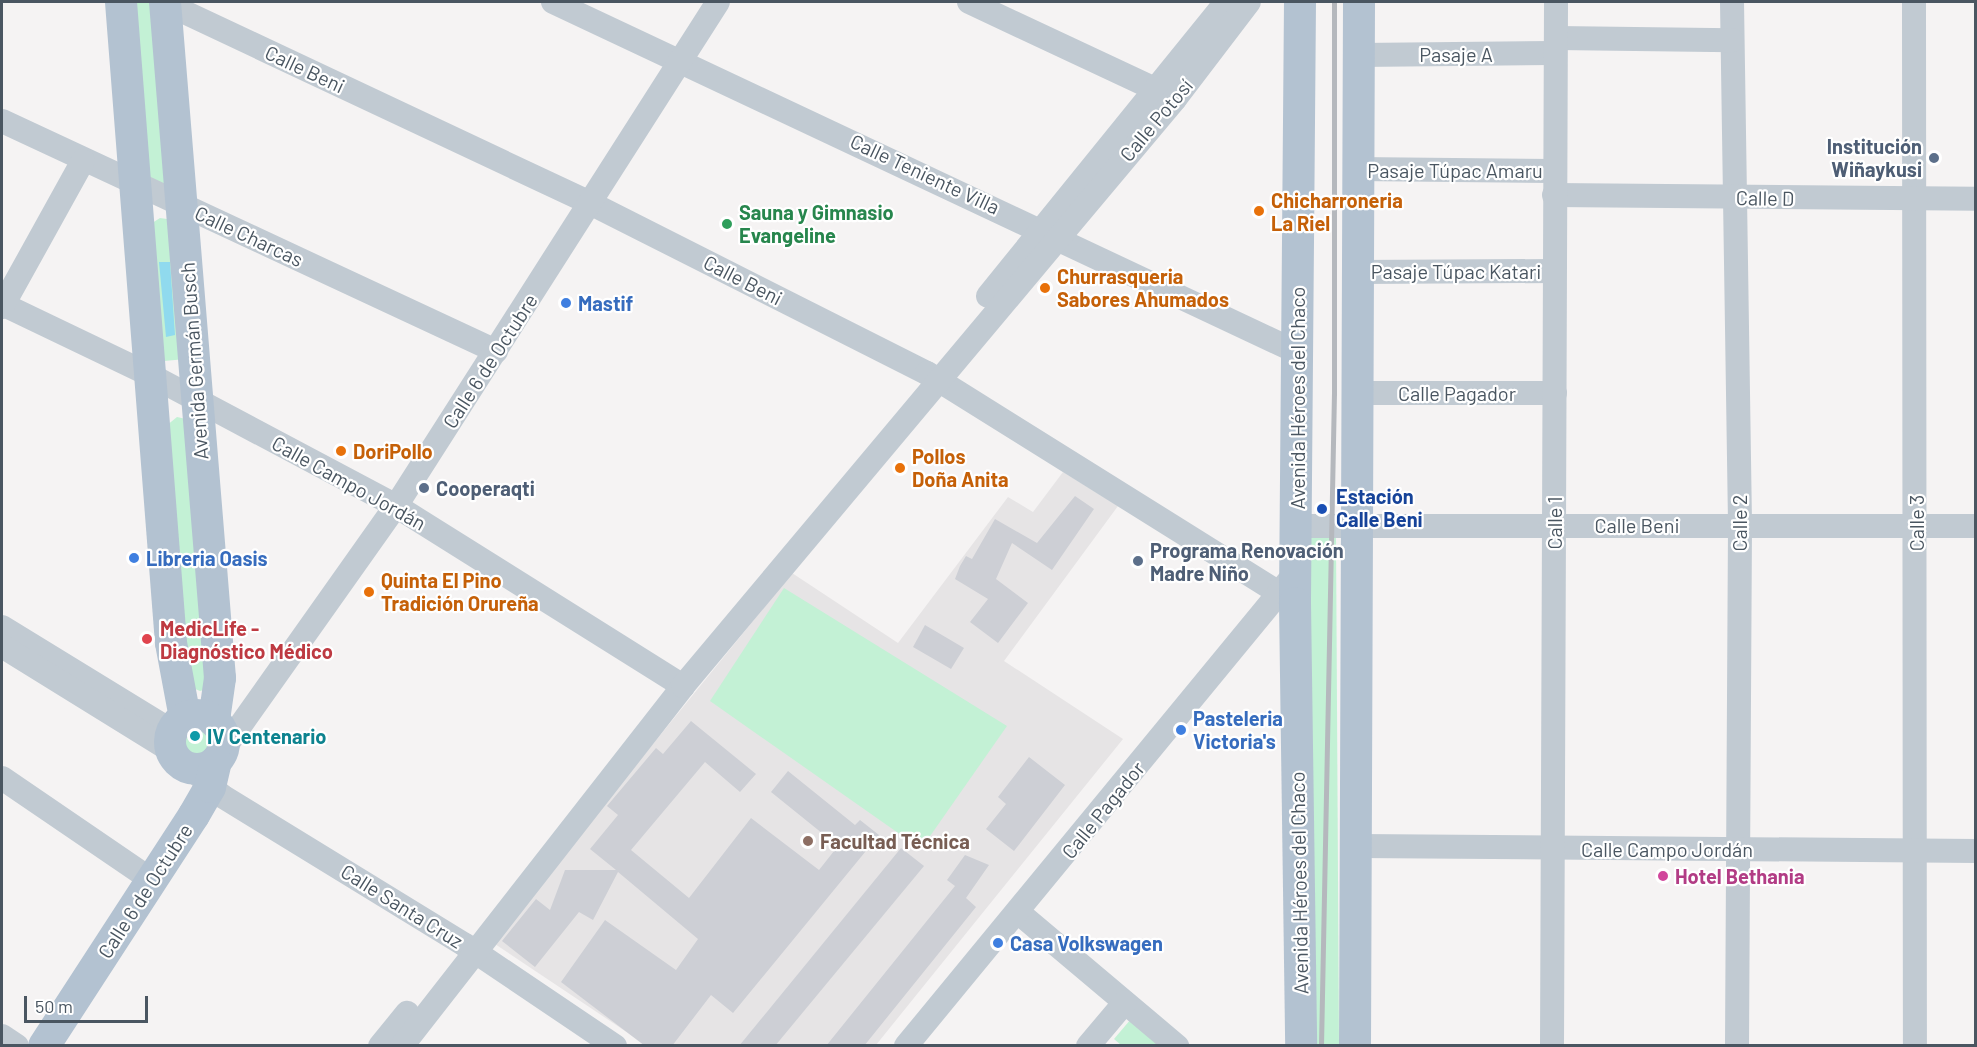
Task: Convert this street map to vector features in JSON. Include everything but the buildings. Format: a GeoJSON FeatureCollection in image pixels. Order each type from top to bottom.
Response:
{"type":"FeatureCollection","features":[{"type":"Feature","properties":{"kind":"main road"},"geometry":{"type":"LineString","coordinates":[[121,2],[152,376],[171,643],[199,748]]}},
{"type":"Feature","properties":{"kind":"main road","name":"Avenida Germán Busch"},"geometry":{"type":"LineString","coordinates":[[165,2],[220,678],[199,748]]}},
{"type":"Feature","properties":{"kind":"main road","name":"Avenida Héroes del Chaco"},"geometry":{"type":"LineString","coordinates":[[1300,2],[1296,351],[1298,526],[1290,589],[1301,1046]]}},
{"type":"Feature","properties":{"kind":"main road"},"geometry":{"type":"LineString","coordinates":[[1355,1046],[1361,525],[1358,272],[1359,2]]}},
{"type":"Feature","properties":{"kind":"main road","name":"Calle 6 de Octubre"},"geometry":{"type":"LineString","coordinates":[[44,1046],[194,815],[199,748]]}},
{"type":"Feature","properties":{"kind":"street","name":"Calle Beni"},"geometry":{"type":"LineString","coordinates":[[165,2],[592,204],[932,378],[1290,589]]}},
{"type":"Feature","properties":{"kind":"street","name":"Calle Teniente Villa"},"geometry":{"type":"LineString","coordinates":[[553,2],[1050,231],[1296,351]]}},
{"type":"Feature","properties":{"kind":"street","name":"Calle 6 de Octubre"},"geometry":{"type":"LineString","coordinates":[[199,748],[250,713],[396,506],[684,62],[718,2]]}},
{"type":"Feature","properties":{"kind":"street"},"geometry":{"type":"LineString","coordinates":[[969,2],[1166,94],[1226,2]]}},
{"type":"Feature","properties":{"kind":"street","name":"Calle Potosí"},"geometry":{"type":"LineString","coordinates":[[470,949],[677,681],[932,378],[1050,231],[1166,94],[1249,2]]}},
{"type":"Feature","properties":{"kind":"street","name":"Calle 1"},"geometry":{"type":"LineString","coordinates":[[1552,1046],[1555,393],[1553,171],[1556,2]]}},
{"type":"Feature","properties":{"kind":"street","name":"Calle 2"},"geometry":{"type":"LineString","coordinates":[[1732,2],[1737,198],[1740,525],[1735,849],[1737,1046]]}},
{"type":"Feature","properties":{"kind":"street","name":"Calle 3"},"geometry":{"type":"LineString","coordinates":[[1914,2],[1918,199],[1913,852],[1915,1046]]}},
{"type":"Feature","properties":{"kind":"street","name":"Pasaje A"},"geometry":{"type":"LineString","coordinates":[[1359,55],[1732,40]]}},
{"type":"Feature","properties":{"kind":"street","name":"Calle Charcas"},"geometry":{"type":"LineString","coordinates":[[2,121],[135,186],[182,205],[496,351]]}},
{"type":"Feature","properties":{"kind":"street"},"geometry":{"type":"LineString","coordinates":[[2,306],[83,161]]}},
{"type":"Feature","properties":{"kind":"street","name":"Pasaje Túpac Amaru"},"geometry":{"type":"LineString","coordinates":[[1358,170],[1553,171]]}},
{"type":"Feature","properties":{"kind":"street","name":"Calle D"},"geometry":{"type":"LineString","coordinates":[[1554,195],[1976,198]]}},
{"type":"Feature","properties":{"kind":"street","name":"Pasaje Túpac Katari"},"geometry":{"type":"LineString","coordinates":[[1358,272],[1554,271]]}},
{"type":"Feature","properties":{"kind":"street","name":"Calle Campo Jordán"},"geometry":{"type":"LineString","coordinates":[[2,306],[152,376],[396,506],[677,681]]}},
{"type":"Feature","properties":{"kind":"street","name":"Calle Pagador"},"geometry":{"type":"LineString","coordinates":[[1360,393],[1555,393]]}},
{"type":"Feature","properties":{"kind":"street","name":"Calle Beni"},"geometry":{"type":"LineString","coordinates":[[1298,526],[1976,526]]}},
{"type":"Feature","properties":{"kind":"street","name":"Calle Pagador"},"geometry":{"type":"LineString","coordinates":[[906,1046],[1290,589]]}},
{"type":"Feature","properties":{"kind":"street"},"geometry":{"type":"LineString","coordinates":[[2,627],[199,748]]}},
{"type":"Feature","properties":{"kind":"street"},"geometry":{"type":"LineString","coordinates":[[2,646],[199,748]]}},
{"type":"Feature","properties":{"kind":"street","name":"Calle Santa Cruz"},"geometry":{"type":"LineString","coordinates":[[199,748],[470,949],[615,1046]]}},
{"type":"Feature","properties":{"kind":"street"},"geometry":{"type":"LineString","coordinates":[[2,778],[153,880]]}},
{"type":"Feature","properties":{"kind":"street","name":"Calle Campo Jordán"},"geometry":{"type":"LineString","coordinates":[[1358,846],[1976,851]]}},
{"type":"Feature","properties":{"kind":"street"},"geometry":{"type":"LineString","coordinates":[[1019,914],[1177,1046]]}},
{"type":"Feature","properties":{"kind":"street"},"geometry":{"type":"LineString","coordinates":[[380,1046],[470,949]]}},
{"type":"Feature","properties":{"kind":"street"},"geometry":{"type":"LineString","coordinates":[[402,1046],[470,949]]}},
{"type":"Feature","properties":{"kind":"street"},"geometry":{"type":"LineString","coordinates":[[1088,1046],[1125,1002]]}},
{"type":"Feature","properties":{"kind":"street"},"geometry":{"type":"LineString","coordinates":[[2,1035],[17,1046]]}},
{"type":"Feature","properties":{"kind":"shaded area","name":"Facultad Técnica"},"geometry":{"type":"Polygon","coordinates":[[[1063,472],[1118,506],[1004,661],[1123,739],[876,1045],[646,1045],[492,942],[792,573],[898,643],[1008,497],[1033,512],[1063,472]]]}},
{"type":"Feature","properties":{"kind":"green space"},"geometry":{"type":"Polygon","coordinates":[[[128,2],[158,2],[171,194],[144,183],[128,2]]]}},
{"type":"Feature","properties":{"kind":"green space"},"geometry":{"type":"Polygon","coordinates":[[[160,218],[167,219],[186,359],[164,361],[149,225],[160,218]]]}},
{"type":"Feature","properties":{"kind":"green space"},"geometry":{"type":"Polygon","coordinates":[[[177,417],[186,419],[207,689],[200,691],[188,686],[166,426],[177,417]]]}},
{"type":"Feature","properties":{"kind":"green space"},"geometry":{"type":"Polygon","coordinates":[[[1309,532],[1336,536],[1339,1045],[1303,1046],[1309,532]]]}},
{"type":"Feature","properties":{"kind":"green space"},"geometry":{"type":"Polygon","coordinates":[[[784,588],[1007,726],[921,849],[710,701],[784,588]]]}},
{"type":"Feature","properties":{"kind":"green space"},"geometry":{"type":"Polygon","coordinates":[[[196,721],[208,726],[213,738],[208,750],[196,755],[184,750],[179,738],[184,726],[196,721]]]}},
{"type":"Feature","properties":{"kind":"green space"},"geometry":{"type":"Polygon","coordinates":[[[1131,1019],[1162,1045],[1121,1045],[1114,1039],[1131,1019]]]}},
{"type":"Feature","properties":{"kind":"water"},"geometry":{"type":"Polygon","coordinates":[[[159,262],[170,262],[175,335],[166,337],[159,262]]]}},
{"type":"Feature","properties":{"kind":"railway"},"geometry":{"type":"LineString","coordinates":[[1321,1046],[1334,394],[1334,2]]}},
{"type":"Feature","properties":{"kind":"place","name":"Institución Wiñaykusi"},"geometry":{"type":"Point","coordinates":[1934,158]}},
{"type":"Feature","properties":{"kind":"place","name":"Chicharroneria La Riel"},"geometry":{"type":"Point","coordinates":[1259,211]}},
{"type":"Feature","properties":{"kind":"place","name":"Sauna y Gimnasio Evangeline"},"geometry":{"type":"Point","coordinates":[727,224]}},
{"type":"Feature","properties":{"kind":"place","name":"Churrasqueria Sabores Ahumados"},"geometry":{"type":"Point","coordinates":[1045,288]}},
{"type":"Feature","properties":{"kind":"place","name":"Mastif"},"geometry":{"type":"Point","coordinates":[566,303]}},
{"type":"Feature","properties":{"kind":"place","name":"DoriPollo"},"geometry":{"type":"Point","coordinates":[341,451]}},
{"type":"Feature","properties":{"kind":"place","name":"Pollos Doña Anita"},"geometry":{"type":"Point","coordinates":[900,468]}},
{"type":"Feature","properties":{"kind":"place","name":"Cooperaqti"},"geometry":{"type":"Point","coordinates":[424,488]}},
{"type":"Feature","properties":{"kind":"place","name":"Estación Calle Beni"},"geometry":{"type":"Point","coordinates":[1322,509]}},
{"type":"Feature","properties":{"kind":"place","name":"Libreria Oasis"},"geometry":{"type":"Point","coordinates":[134,558]}},
{"type":"Feature","properties":{"kind":"place","name":"Programa Renovación Madre Niño"},"geometry":{"type":"Point","coordinates":[1138,561]}},
{"type":"Feature","properties":{"kind":"place","name":"Quinta El Pino Tradición Orureña"},"geometry":{"type":"Point","coordinates":[369,592]}},
{"type":"Feature","properties":{"kind":"place","name":"MedicLife - Diagnóstico Médico"},"geometry":{"type":"Point","coordinates":[147,639]}},
{"type":"Feature","properties":{"kind":"place","name":"Pasteleria Victoria's"},"geometry":{"type":"Point","coordinates":[1181,730]}},
{"type":"Feature","properties":{"kind":"place","name":"IV Centenario"},"geometry":{"type":"Point","coordinates":[195,736]}},
{"type":"Feature","properties":{"kind":"place","name":"Facultad Técnica"},"geometry":{"type":"Point","coordinates":[808,841]}},
{"type":"Feature","properties":{"kind":"place","name":"Hotel Bethania"},"geometry":{"type":"Point","coordinates":[1663,876]}},
{"type":"Feature","properties":{"kind":"place","name":"Casa Volkswagen"},"geometry":{"type":"Point","coordinates":[998,943]}}]}
